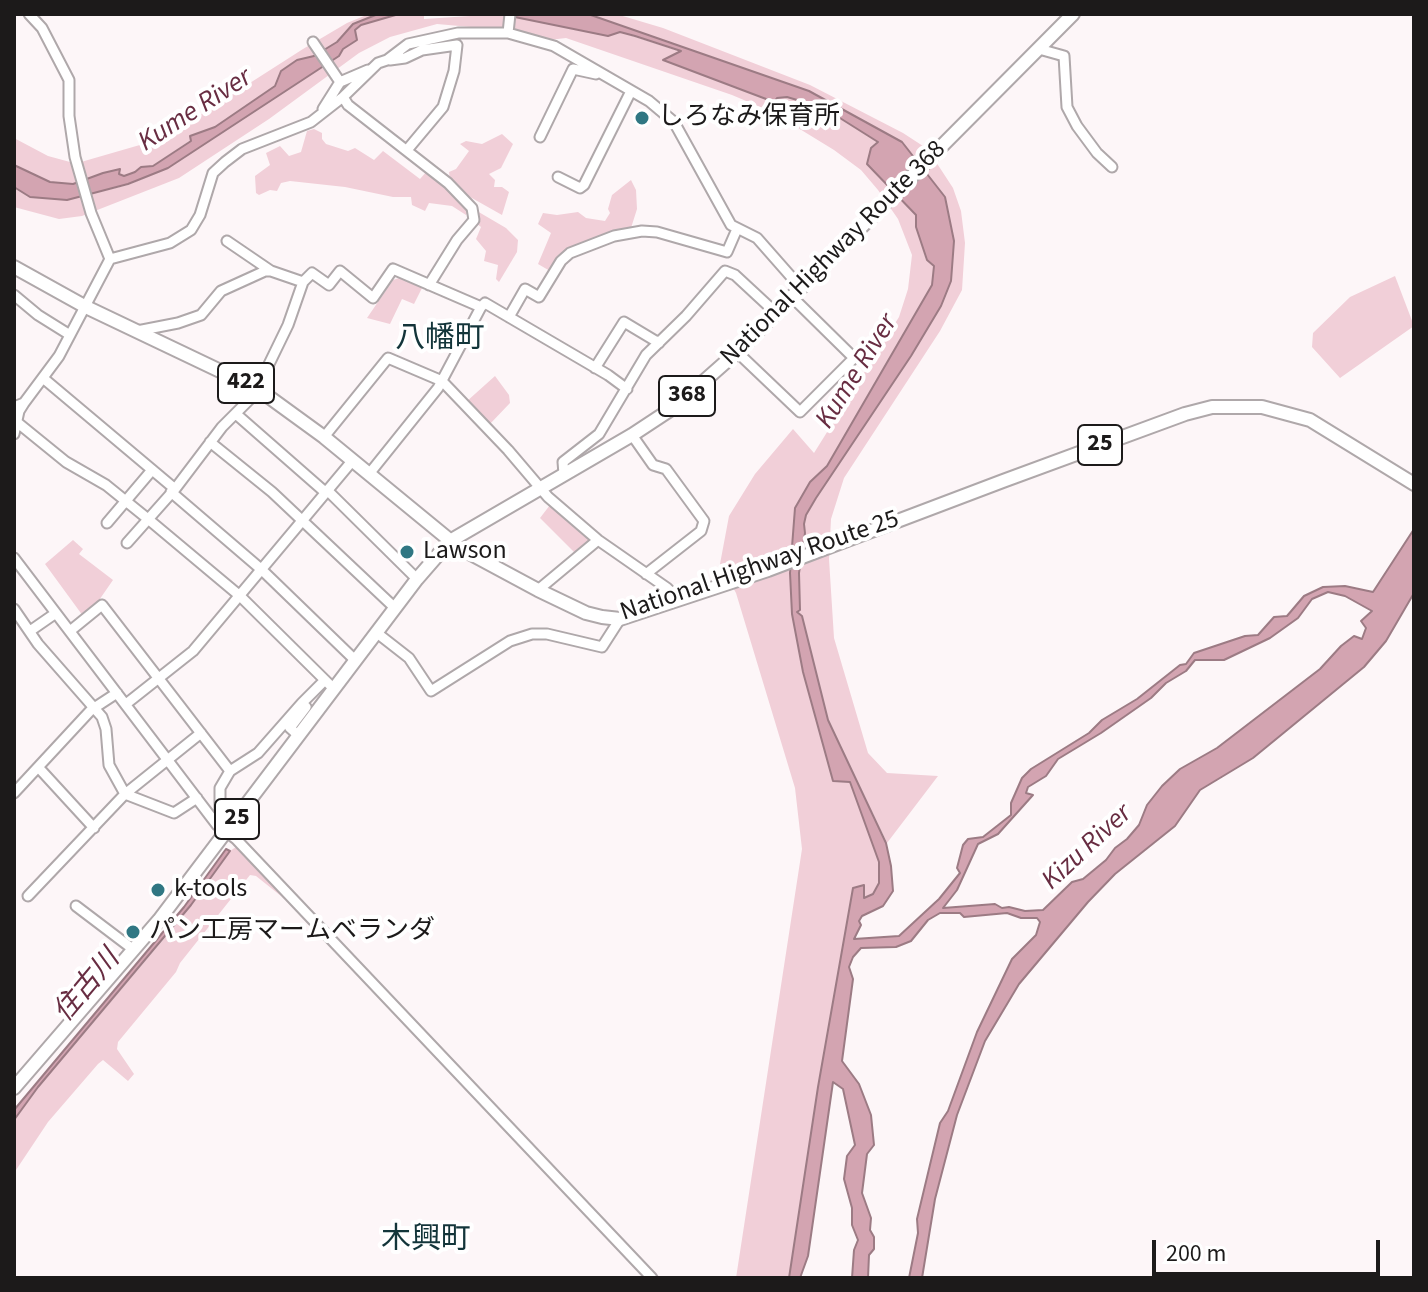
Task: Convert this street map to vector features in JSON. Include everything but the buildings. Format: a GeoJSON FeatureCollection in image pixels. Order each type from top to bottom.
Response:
{"type":"FeatureCollection","features":[{"type":"Feature","properties":{"kind":"highway","name":"National Highway Route 368"},"geometry":{"type":"LineString","coordinates":[[450,541],[676,406],[737,352],[1073,14]]}},
{"type":"Feature","properties":{"kind":"highway","name":"422"},"geometry":{"type":"LineString","coordinates":[[14,267],[86,307],[258,389],[324,437],[450,541]]}},
{"type":"Feature","properties":{"kind":"highway","name":"National Highway Route 25"},"geometry":{"type":"LineString","coordinates":[[450,541],[471,556],[586,613],[620,619],[778,567],[1031,470],[1212,407],[1262,407],[1310,420],[1414,484]]}},
{"type":"Feature","properties":{"kind":"highway","name":"25"},"geometry":{"type":"LineString","coordinates":[[14,1088],[134,950],[222,829],[299,736],[330,684],[356,661],[417,579],[450,541]]}},
{"type":"Feature","properties":{"kind":"street"},"geometry":{"type":"LineString","coordinates":[[29,14],[42,28],[69,80],[69,116],[78,168],[105,254],[110,259]]}},
{"type":"Feature","properties":{"kind":"street"},"geometry":{"type":"LineString","coordinates":[[508,33],[509,17]]}},
{"type":"Feature","properties":{"kind":"street"},"geometry":{"type":"LineString","coordinates":[[387,60],[408,44],[423,39],[458,33],[508,33],[554,46],[576,56],[674,122],[725,217],[737,229],[757,238],[797,292],[854,358],[800,412],[737,352]]}},
{"type":"Feature","properties":{"kind":"street"},"geometry":{"type":"LineString","coordinates":[[313,42],[337,78]]}},
{"type":"Feature","properties":{"kind":"street"},"geometry":{"type":"LineString","coordinates":[[14,434],[19,411],[70,335],[110,259],[170,243],[185,235],[200,215],[213,173],[225,162],[242,149],[320,115],[378,63],[405,58],[422,50],[457,45],[454,71],[443,107],[407,150]]}},
{"type":"Feature","properties":{"kind":"street"},"geometry":{"type":"LineString","coordinates":[[1039,49],[1064,56],[1067,107],[1097,153],[1112,167]]}},
{"type":"Feature","properties":{"kind":"street"},"geometry":{"type":"LineString","coordinates":[[337,78],[372,69]]}},
{"type":"Feature","properties":{"kind":"street"},"geometry":{"type":"LineString","coordinates":[[540,137],[573,69],[604,76]]}},
{"type":"Feature","properties":{"kind":"street"},"geometry":{"type":"LineString","coordinates":[[320,115],[337,78]]}},
{"type":"Feature","properties":{"kind":"street"},"geometry":{"type":"LineString","coordinates":[[558,177],[580,188],[584,185],[631,91]]}},
{"type":"Feature","properties":{"kind":"street"},"geometry":{"type":"LineString","coordinates":[[343,97],[348,105],[448,183],[472,208],[474,220],[457,240],[429,285]]}},
{"type":"Feature","properties":{"kind":"street"},"geometry":{"type":"LineString","coordinates":[[509,317],[525,289],[539,297],[561,261],[570,253],[614,236],[657,232],[727,252],[737,229]]}},
{"type":"Feature","properties":{"kind":"street"},"geometry":{"type":"LineString","coordinates":[[227,241],[271,271],[303,282]]}},
{"type":"Feature","properties":{"kind":"street"},"geometry":{"type":"LineString","coordinates":[[127,543],[258,389],[288,325],[303,282],[312,273],[329,285],[340,271],[373,298],[393,269],[481,307]]}},
{"type":"Feature","properties":{"kind":"street"},"geometry":{"type":"LineString","coordinates":[[137,331],[201,315],[221,291],[271,271]]}},
{"type":"Feature","properties":{"kind":"street"},"geometry":{"type":"LineString","coordinates":[[564,474],[563,462],[599,434],[646,355],[725,271],[735,275],[776,313]]}},
{"type":"Feature","properties":{"kind":"street"},"geometry":{"type":"LineString","coordinates":[[14,295],[70,335]]}},
{"type":"Feature","properties":{"kind":"street"},"geometry":{"type":"LineString","coordinates":[[369,474],[442,381],[485,303],[627,389]]}},
{"type":"Feature","properties":{"kind":"street"},"geometry":{"type":"LineString","coordinates":[[595,368],[624,322],[658,341]]}},
{"type":"Feature","properties":{"kind":"street"},"geometry":{"type":"LineString","coordinates":[[324,437],[388,358],[442,381],[540,488],[598,540],[667,588],[679,600]]}},
{"type":"Feature","properties":{"kind":"street"},"geometry":{"type":"LineString","coordinates":[[43,378],[152,470],[356,661]]}},
{"type":"Feature","properties":{"kind":"street"},"geometry":{"type":"LineString","coordinates":[[14,407],[24,403]]}},
{"type":"Feature","properties":{"kind":"street"},"geometry":{"type":"LineString","coordinates":[[236,414],[326,491],[417,579]]}},
{"type":"Feature","properties":{"kind":"street"},"geometry":{"type":"LineString","coordinates":[[18,423],[66,462],[106,485],[148,519],[240,596],[330,684],[302,703],[258,753],[230,771],[220,788],[222,829]]}},
{"type":"Feature","properties":{"kind":"street"},"geometry":{"type":"LineString","coordinates":[[632,435],[653,465],[666,469],[704,521],[701,531],[646,574]]}},
{"type":"Feature","properties":{"kind":"street"},"geometry":{"type":"LineString","coordinates":[[210,442],[263,484],[395,608]]}},
{"type":"Feature","properties":{"kind":"street"},"geometry":{"type":"LineString","coordinates":[[126,704],[193,651],[353,460]]}},
{"type":"Feature","properties":{"kind":"street"},"geometry":{"type":"LineString","coordinates":[[107,523],[152,470]]}},
{"type":"Feature","properties":{"kind":"street"},"geometry":{"type":"LineString","coordinates":[[538,590],[598,540]]}},
{"type":"Feature","properties":{"kind":"street"},"geometry":{"type":"LineString","coordinates":[[14,558],[222,829],[236,839],[652,1278]]}},
{"type":"Feature","properties":{"kind":"street"},"geometry":{"type":"LineString","coordinates":[[70,631],[102,605],[230,771]]}},
{"type":"Feature","properties":{"kind":"street"},"geometry":{"type":"LineString","coordinates":[[14,609],[95,707],[106,729],[109,765],[125,794],[174,813],[197,798]]}},
{"type":"Feature","properties":{"kind":"street"},"geometry":{"type":"LineString","coordinates":[[30,631],[56,613]]}},
{"type":"Feature","properties":{"kind":"street"},"geometry":{"type":"LineString","coordinates":[[377,633],[409,658],[431,691],[510,641],[532,634],[547,634],[602,647],[620,619]]}},
{"type":"Feature","properties":{"kind":"street"},"geometry":{"type":"LineString","coordinates":[[14,793],[95,707],[117,693]]}},
{"type":"Feature","properties":{"kind":"street"},"geometry":{"type":"LineString","coordinates":[[299,736],[290,728],[306,707],[302,703]]}},
{"type":"Feature","properties":{"kind":"street"},"geometry":{"type":"LineString","coordinates":[[28,896],[125,794],[201,733]]}},
{"type":"Feature","properties":{"kind":"street"},"geometry":{"type":"LineString","coordinates":[[38,767],[94,828]]}},
{"type":"Feature","properties":{"kind":"street"},"geometry":{"type":"LineString","coordinates":[[76,906],[134,950]]}},
{"type":"Feature","properties":{"kind":"shaded area"},"geometry":{"type":"Polygon","coordinates":[[[369,14],[378,14],[353,24],[337,42],[314,56],[297,60],[281,71],[275,86],[215,127],[190,136],[191,140],[153,166],[141,167],[123,176],[119,174],[119,169],[74,184],[50,182],[14,165],[14,138],[48,156],[81,162],[164,138],[303,49],[369,14]]]}},
{"type":"Feature","properties":{"kind":"shaded area"},"geometry":{"type":"Polygon","coordinates":[[[378,14],[399,14],[361,25],[355,30],[357,40],[343,49],[339,56],[168,168],[128,184],[67,200],[30,197],[14,187],[14,165],[50,182],[73,184],[120,169],[119,174],[124,176],[141,167],[153,166],[191,141],[190,136],[215,127],[275,86],[281,71],[297,60],[314,56],[337,42],[353,24],[378,14]]]}},
{"type":"Feature","properties":{"kind":"shaded area"},"geometry":{"type":"Polygon","coordinates":[[[399,14],[424,14],[424,19],[500,14],[608,36],[620,32],[682,52],[664,59],[777,98],[787,97],[824,108],[879,143],[867,164],[916,215],[916,227],[926,259],[934,266],[932,285],[827,466],[810,482],[795,508],[790,573],[792,614],[803,672],[850,782],[879,862],[879,883],[873,894],[863,898],[853,888],[789,1278],[736,1278],[802,849],[795,788],[736,593],[720,564],[729,516],[755,474],[793,429],[814,453],[899,317],[908,289],[912,255],[898,219],[878,190],[861,170],[834,150],[772,112],[732,95],[566,38],[549,40],[516,31],[437,24],[390,37],[359,53],[269,119],[179,178],[82,216],[59,219],[14,207],[14,187],[30,197],[66,200],[128,185],[168,168],[339,56],[343,49],[357,40],[355,30],[361,25],[399,14]]]}},
{"type":"Feature","properties":{"kind":"shaded area"},"geometry":{"type":"Polygon","coordinates":[[[500,14],[588,14],[809,91],[902,142],[945,197],[954,241],[951,281],[941,306],[816,498],[804,524],[799,573],[800,610],[797,612],[802,616],[828,720],[886,843],[891,866],[893,891],[883,906],[862,916],[854,939],[899,936],[939,899],[960,873],[957,868],[963,845],[968,839],[983,837],[1011,815],[1011,803],[1022,778],[1031,769],[1137,699],[1180,665],[1186,664],[1194,653],[1245,636],[1258,635],[1274,617],[1287,616],[1304,596],[1323,587],[1345,586],[1373,592],[1414,529],[1414,593],[1386,641],[1364,667],[1253,758],[1200,790],[1175,826],[1115,874],[1019,984],[985,1041],[957,1115],[935,1199],[922,1278],[909,1278],[918,1233],[917,1219],[940,1123],[948,1111],[977,1032],[1012,959],[1036,935],[1040,922],[1037,918],[1021,918],[1007,913],[964,917],[960,913],[940,913],[928,920],[911,941],[896,947],[861,948],[853,957],[849,967],[853,979],[842,1061],[859,1084],[871,1115],[874,1145],[867,1154],[862,1193],[871,1218],[874,1249],[869,1255],[868,1278],[852,1278],[858,1240],[852,1225],[852,1208],[844,1179],[847,1156],[855,1145],[843,1089],[833,1082],[808,1256],[800,1278],[789,1278],[853,888],[864,885],[864,898],[873,894],[879,883],[879,862],[850,782],[833,781],[803,672],[792,614],[790,573],[795,508],[810,482],[827,466],[932,285],[934,266],[927,260],[916,227],[916,215],[867,164],[871,148],[878,142],[824,108],[787,97],[777,98],[774,102],[663,60],[681,51],[620,32],[608,36],[500,14]],[[1328,592],[1312,599],[1298,618],[1270,638],[1224,660],[1195,660],[1186,671],[1166,683],[1151,698],[1058,759],[1046,776],[1028,787],[1026,793],[1033,795],[998,834],[978,844],[957,890],[943,908],[995,904],[1025,911],[1043,910],[1072,882],[1083,879],[1127,839],[1139,825],[1147,805],[1180,769],[1217,748],[1320,669],[1354,636],[1362,639],[1366,628],[1361,621],[1372,611],[1345,596],[1328,592]]]}},
{"type":"Feature","properties":{"kind":"shaded area"},"geometry":{"type":"Polygon","coordinates":[[[588,14],[616,14],[663,28],[810,85],[923,146],[953,188],[961,211],[965,243],[962,290],[940,331],[844,478],[831,519],[829,559],[834,638],[868,753],[887,773],[938,776],[887,843],[828,720],[802,616],[797,611],[800,610],[799,573],[806,515],[951,281],[902,142],[809,91],[588,14]]]}},
{"type":"Feature","properties":{"kind":"shaded area"},"geometry":{"type":"Polygon","coordinates":[[[314,129],[322,133],[326,144],[348,151],[355,148],[374,160],[383,151],[420,179],[427,171],[469,211],[466,215],[452,206],[429,203],[425,211],[412,205],[411,197],[290,181],[281,183],[277,191],[256,193],[255,176],[270,165],[266,153],[280,146],[289,156],[301,152],[307,131],[314,129]]]}},
{"type":"Feature","properties":{"kind":"shaded area"},"geometry":{"type":"Polygon","coordinates":[[[502,134],[513,144],[501,168],[489,174],[495,180],[494,187],[502,187],[509,192],[502,215],[463,193],[450,181],[449,172],[456,169],[469,151],[460,144],[466,141],[482,144],[502,134]]]}},
{"type":"Feature","properties":{"kind":"shaded area"},"geometry":{"type":"Polygon","coordinates":[[[631,180],[636,190],[637,209],[631,228],[593,240],[550,271],[538,264],[551,233],[538,224],[543,213],[578,212],[586,218],[605,221],[610,213],[608,209],[612,195],[631,180]]]}},
{"type":"Feature","properties":{"kind":"shaded area"},"geometry":{"type":"Polygon","coordinates":[[[477,211],[506,228],[518,240],[517,252],[499,282],[496,279],[498,265],[484,261],[486,251],[476,239],[481,227],[476,223],[477,211]]]}},
{"type":"Feature","properties":{"kind":"shaded area"},"geometry":{"type":"Polygon","coordinates":[[[1395,276],[1414,326],[1340,378],[1312,347],[1313,333],[1350,297],[1395,276]]]}},
{"type":"Feature","properties":{"kind":"shaded area"},"geometry":{"type":"Polygon","coordinates":[[[399,278],[422,288],[414,304],[402,299],[390,324],[367,318],[393,280],[399,278]]]}},
{"type":"Feature","properties":{"kind":"shaded area"},"geometry":{"type":"Polygon","coordinates":[[[495,376],[509,395],[510,403],[489,425],[466,402],[495,376]]]}},
{"type":"Feature","properties":{"kind":"shaded area"},"geometry":{"type":"Polygon","coordinates":[[[550,505],[593,541],[580,552],[574,552],[540,518],[550,505]]]}},
{"type":"Feature","properties":{"kind":"shaded area"},"geometry":{"type":"Polygon","coordinates":[[[73,540],[83,549],[79,554],[113,580],[95,606],[83,616],[45,564],[73,540]]]}},
{"type":"Feature","properties":{"kind":"shaded area"},"geometry":{"type":"Polygon","coordinates":[[[236,847],[286,900],[256,876],[250,875],[118,1042],[117,1049],[134,1074],[128,1081],[103,1060],[98,1064],[48,1122],[14,1173],[16,1117],[236,847]]]}},
{"type":"Feature","properties":{"kind":"shaded area"},"geometry":{"type":"Polygon","coordinates":[[[226,849],[230,851],[191,905],[38,1087],[14,1120],[14,1110],[184,907],[226,849]]]}},
{"type":"Feature","properties":{"kind":"place","name":"しろなみ保育所"},"geometry":{"type":"Point","coordinates":[642,118]}},
{"type":"Feature","properties":{"kind":"place","name":"Lawson"},"geometry":{"type":"Point","coordinates":[407,552]}},
{"type":"Feature","properties":{"kind":"place","name":"k-tools"},"geometry":{"type":"Point","coordinates":[158,890]}},
{"type":"Feature","properties":{"kind":"place","name":"パン工房マームベランダ"},"geometry":{"type":"Point","coordinates":[133,932]}},
{"type":"Feature","properties":{"kind":"district","name":"八幡町"},"geometry":{"type":"Point","coordinates":[440,340]}},
{"type":"Feature","properties":{"kind":"district","name":"木興町"},"geometry":{"type":"Point","coordinates":[426,1241]}},
{"type":"Feature","properties":{"kind":"water label","name":"Kume River"},"geometry":{"type":"Point","coordinates":[196,111]}},
{"type":"Feature","properties":{"kind":"water label","name":"Kume River"},"geometry":{"type":"Point","coordinates":[858,372]}},
{"type":"Feature","properties":{"kind":"water label","name":"Kizu River"},"geometry":{"type":"Point","coordinates":[1088,848]}},
{"type":"Feature","properties":{"kind":"water label","name":"住古川"},"geometry":{"type":"Point","coordinates":[88,987]}}]}
